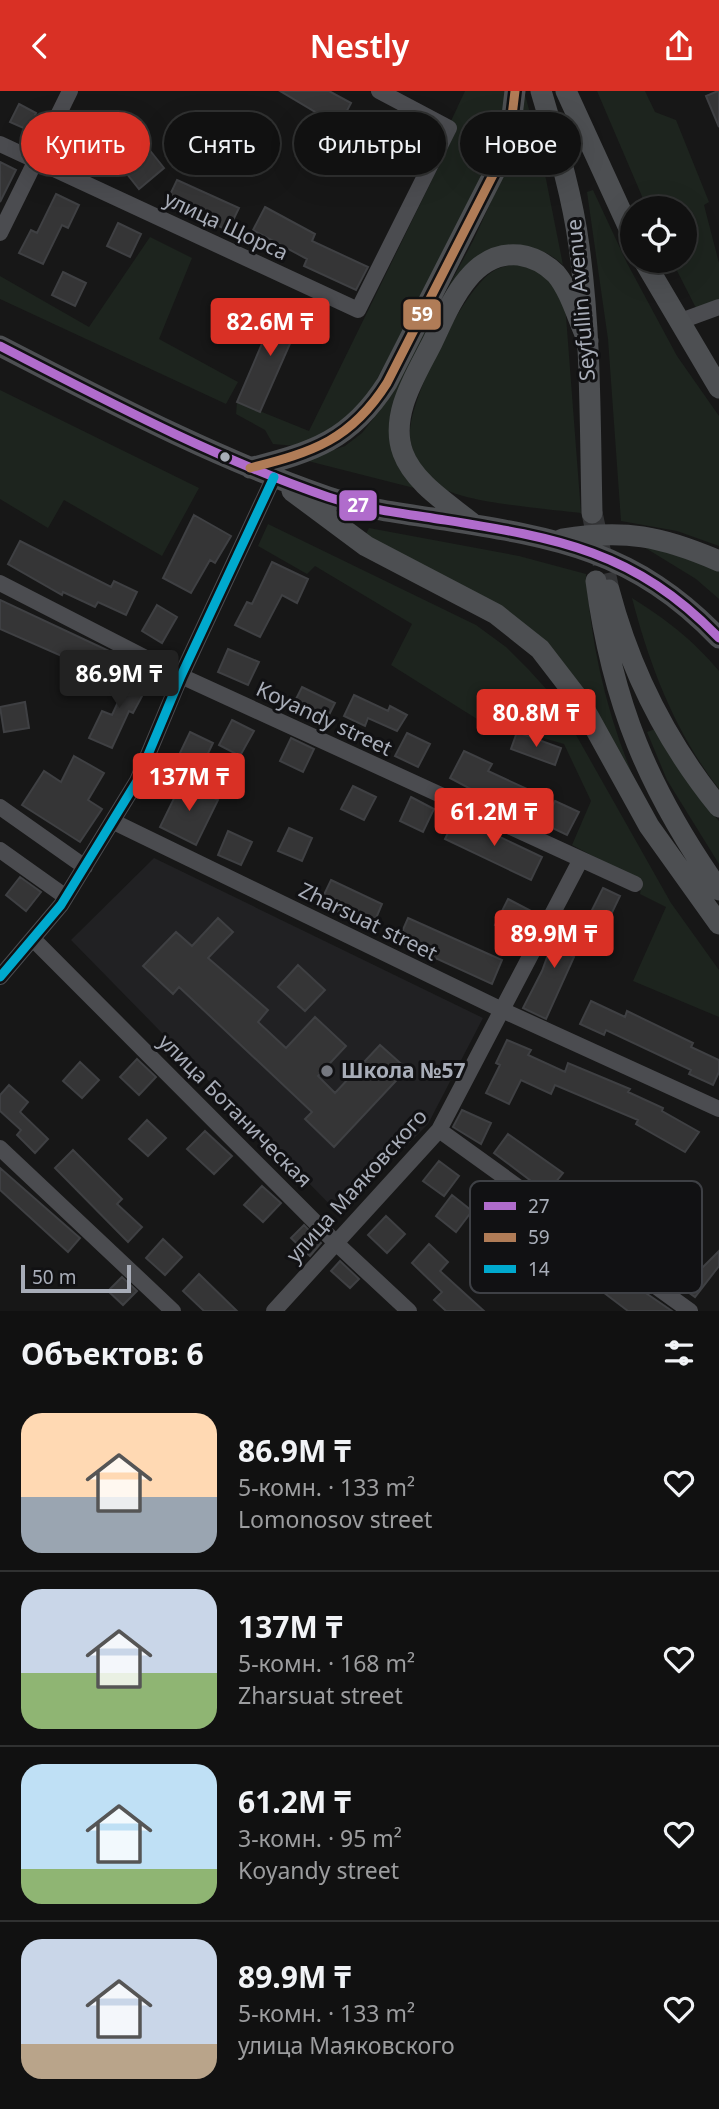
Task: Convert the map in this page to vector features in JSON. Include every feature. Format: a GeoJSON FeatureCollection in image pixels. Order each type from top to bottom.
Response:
{"type":"FeatureCollection","features":[{"type":"Feature","properties":{"kind":"main road"},"geometry":{"type":"LineString","coordinates":[[250,468],[284,460],[337,439],[373,406],[494,173],[512,116],[514,91]]}},
{"type":"Feature","properties":{"kind":"main road","name":"Seyfullin Avenue"},"geometry":{"type":"LineString","coordinates":[[541,91],[572,206],[588,341],[592,513]]}},
{"type":"Feature","properties":{"kind":"main road"},"geometry":{"type":"LineString","coordinates":[[566,91],[620,209]]}},
{"type":"Feature","properties":{"kind":"main road"},"geometry":{"type":"LineString","coordinates":[[475,525],[418,476],[403,453],[399,439],[399,424],[407,395],[456,295],[475,271],[497,257],[508,255],[533,258],[545,264],[564,286],[588,341]]}},
{"type":"Feature","properties":{"kind":"main road"},"geometry":{"type":"LineString","coordinates":[[651,273],[719,388]]}},
{"type":"Feature","properties":{"kind":"main road"},"geometry":{"type":"LineString","coordinates":[[0,346],[146,420],[250,468],[331,498],[557,540],[643,574],[698,616],[719,638]]}},
{"type":"Feature","properties":{"kind":"main road"},"geometry":{"type":"LineString","coordinates":[[274,477],[366,547],[496,614],[540,649],[580,701],[656,838],[719,924]]}},
{"type":"Feature","properties":{"kind":"main road"},"geometry":{"type":"LineString","coordinates":[[557,540],[633,533],[677,543],[719,561]]}},
{"type":"Feature","properties":{"kind":"main road"},"geometry":{"type":"LineString","coordinates":[[719,807],[691,769],[646,696],[602,585],[609,658],[645,766],[676,826],[719,890]]}},
{"type":"Feature","properties":{"kind":"street"},"geometry":{"type":"LineString","coordinates":[[60,112],[70,91]]}},
{"type":"Feature","properties":{"kind":"street","name":"улица Щорса"},"geometry":{"type":"LineString","coordinates":[[67,175],[358,310],[449,128],[379,91]]}},
{"type":"Feature","properties":{"kind":"street","name":"улица Щорса"},"geometry":{"type":"LineString","coordinates":[[0,143],[21,153]]}},
{"type":"Feature","properties":{"kind":"street"},"geometry":{"type":"LineString","coordinates":[[0,233],[30,175]]}},
{"type":"Feature","properties":{"kind":"street"},"geometry":{"type":"LineString","coordinates":[[678,322],[719,307]]}},
{"type":"Feature","properties":{"kind":"street"},"geometry":{"type":"LineString","coordinates":[[0,977],[66,897],[114,823],[137,781],[181,675],[274,477]]}},
{"type":"Feature","properties":{"kind":"street","name":"Koyandy street"},"geometry":{"type":"LineString","coordinates":[[0,583],[181,675],[635,884]]}},
{"type":"Feature","properties":{"kind":"street"},"geometry":{"type":"LineString","coordinates":[[0,807],[85,867]]}},
{"type":"Feature","properties":{"kind":"street","name":"Zharsuat street"},"geometry":{"type":"LineString","coordinates":[[114,823],[504,1011],[719,1109]]}},
{"type":"Feature","properties":{"kind":"street"},"geometry":{"type":"LineString","coordinates":[[0,850],[66,897]]}},
{"type":"Feature","properties":{"kind":"street","name":"улица Маяковского"},"geometry":{"type":"LineString","coordinates":[[274,1311],[439,1130],[504,1011],[580,860]]}},
{"type":"Feature","properties":{"kind":"street","name":"улица Ботаническая"},"geometry":{"type":"LineString","coordinates":[[33,939],[336,1243],[409,1311]]}},
{"type":"Feature","properties":{"kind":"street"},"geometry":{"type":"LineString","coordinates":[[439,1130],[510,1181]]}},
{"type":"Feature","properties":{"kind":"street"},"geometry":{"type":"LineString","coordinates":[[0,1148],[173,1311]]}},
{"type":"Feature","properties":{"kind":"street"},"geometry":{"type":"LineString","coordinates":[[665,1293],[690,1311]]}},
{"type":"Feature","properties":{"kind":"shaded area"},"geometry":{"type":"Polygon","coordinates":[[[465,91],[507,91],[503,112],[460,112],[460,175],[485,175],[357,417],[296,446],[273,444],[265,430],[236,414],[237,402],[309,431],[434,175],[446,175],[446,151],[457,129],[451,121],[465,91]]]}},
{"type":"Feature","properties":{"kind":"shaded area"},"geometry":{"type":"Polygon","coordinates":[[[524,91],[530,112],[519,112],[524,91]]]}},
{"type":"Feature","properties":{"kind":"shaded area"},"geometry":{"type":"Polygon","coordinates":[[[597,91],[645,91],[655,112],[676,120],[709,202],[704,205],[719,263],[719,300],[697,310],[678,273],[697,273],[697,196],[642,196],[597,91]]]}},
{"type":"Feature","properties":{"kind":"shaded area"},"geometry":{"type":"Polygon","coordinates":[[[503,175],[545,175],[563,265],[535,249],[503,247],[401,387],[418,489],[304,460],[345,446],[362,433],[388,400],[473,241],[503,175]]]}},
{"type":"Feature","properties":{"kind":"shaded area"},"geometry":{"type":"Polygon","coordinates":[[[593,190],[620,248],[620,273],[632,273],[677,356],[719,416],[719,546],[677,531],[621,521],[608,339],[587,192],[593,190]]]}},
{"type":"Feature","properties":{"kind":"shaded area"},"geometry":{"type":"Polygon","coordinates":[[[150,237],[192,258],[159,339],[238,382],[226,404],[0,299],[0,276],[89,327],[150,237]]]}},
{"type":"Feature","properties":{"kind":"shaded area"},"geometry":{"type":"Polygon","coordinates":[[[523,263],[552,280],[565,303],[581,513],[507,504],[450,492],[439,486],[420,465],[411,444],[411,421],[417,399],[453,323],[480,283],[492,272],[523,263]]]}},
{"type":"Feature","properties":{"kind":"shaded area"},"geometry":{"type":"Polygon","coordinates":[[[0,390],[199,488],[162,556],[64,500],[48,528],[0,499],[0,390]]]}},
{"type":"Feature","properties":{"kind":"shaded area"},"geometry":{"type":"Polygon","coordinates":[[[268,524],[476,625],[506,647],[529,670],[549,692],[571,726],[671,903],[719,970],[719,1017],[633,981],[666,907],[640,894],[642,882],[572,845],[591,801],[564,744],[477,719],[391,665],[412,624],[315,566],[307,574],[258,546],[268,524]]]}},
{"type":"Feature","properties":{"kind":"shaded area"},"geometry":{"type":"Polygon","coordinates":[[[369,528],[519,556],[586,574],[592,628],[602,680],[636,783],[551,652],[364,538],[369,528]]]}},
{"type":"Feature","properties":{"kind":"shaded area"},"geometry":{"type":"Polygon","coordinates":[[[639,544],[719,569],[719,599],[696,579],[639,544]]]}},
{"type":"Feature","properties":{"kind":"shaded area"},"geometry":{"type":"Polygon","coordinates":[[[632,598],[678,631],[719,671],[719,789],[689,745],[666,698],[647,649],[632,598]]]}},
{"type":"Feature","properties":{"kind":"shaded area"},"geometry":{"type":"Polygon","coordinates":[[[655,729],[700,799],[719,821],[719,864],[667,780],[647,732],[655,729]]]}},
{"type":"Feature","properties":{"kind":"shaded area","name":"Школа №57"},"geometry":{"type":"Polygon","coordinates":[[[154,858],[483,1018],[428,1124],[339,1214],[71,940],[154,858]]]}},
{"type":"Feature","properties":{"kind":"building"},"geometry":{"type":"Polygon","coordinates":[[[280,91],[329,91],[351,103],[346,112],[315,112],[280,91]]]}},
{"type":"Feature","properties":{"kind":"building"},"geometry":{"type":"Polygon","coordinates":[[[719,91],[719,127],[706,96],[719,91]]]}},
{"type":"Feature","properties":{"kind":"building"},"geometry":{"type":"Polygon","coordinates":[[[19,104],[34,112],[21,112],[21,127],[10,122],[19,104]]]}},
{"type":"Feature","properties":{"kind":"building"},"geometry":{"type":"Polygon","coordinates":[[[150,150],[164,168],[139,189],[128,175],[150,175],[150,150]]]}},
{"type":"Feature","properties":{"kind":"building"},"geometry":{"type":"Polygon","coordinates":[[[0,162],[16,170],[0,202],[0,162]]]}},
{"type":"Feature","properties":{"kind":"building"},"geometry":{"type":"Polygon","coordinates":[[[177,180],[239,208],[228,231],[168,199],[177,180]]]}},
{"type":"Feature","properties":{"kind":"building"},"geometry":{"type":"Polygon","coordinates":[[[56,194],[79,205],[68,228],[62,225],[43,264],[19,253],[31,230],[37,233],[56,194]]]}},
{"type":"Feature","properties":{"kind":"building"},"geometry":{"type":"Polygon","coordinates":[[[265,207],[315,234],[312,241],[368,267],[356,290],[304,266],[307,259],[253,230],[265,207]]]}},
{"type":"Feature","properties":{"kind":"building"},"geometry":{"type":"Polygon","coordinates":[[[118,223],[141,234],[130,257],[107,246],[118,223]]]}},
{"type":"Feature","properties":{"kind":"building"},"geometry":{"type":"Polygon","coordinates":[[[63,272],[86,283],[75,306],[52,295],[63,272]]]}},
{"type":"Feature","properties":{"kind":"building"},"geometry":{"type":"Polygon","coordinates":[[[279,304],[303,314],[260,412],[237,402],[279,304]]]}},
{"type":"Feature","properties":{"kind":"building"},"geometry":{"type":"Polygon","coordinates":[[[194,515],[231,536],[215,563],[210,560],[191,593],[163,578],[194,515]]]}},
{"type":"Feature","properties":{"kind":"building"},"geometry":{"type":"Polygon","coordinates":[[[20,541],[111,587],[114,581],[137,592],[126,615],[98,602],[95,607],[63,592],[62,595],[8,564],[20,541]]]}},
{"type":"Feature","properties":{"kind":"building"},"geometry":{"type":"Polygon","coordinates":[[[272,562],[308,579],[297,603],[282,595],[260,637],[235,625],[247,602],[252,604],[272,562]]]}},
{"type":"Feature","properties":{"kind":"building"},"geometry":{"type":"Polygon","coordinates":[[[0,600],[109,651],[98,672],[0,629],[0,600]]]}},
{"type":"Feature","properties":{"kind":"building"},"geometry":{"type":"Polygon","coordinates":[[[157,605],[177,617],[162,643],[142,631],[157,605]]]}},
{"type":"Feature","properties":{"kind":"building"},"geometry":{"type":"Polygon","coordinates":[[[228,649],[259,662],[248,685],[218,672],[228,649]]]}},
{"type":"Feature","properties":{"kind":"building"},"geometry":{"type":"Polygon","coordinates":[[[120,670],[148,685],[133,713],[129,711],[112,748],[89,738],[102,711],[112,715],[125,687],[113,681],[120,670]]]}},
{"type":"Feature","properties":{"kind":"building"},"geometry":{"type":"Polygon","coordinates":[[[302,687],[335,703],[326,721],[293,705],[302,687]]]}},
{"type":"Feature","properties":{"kind":"building"},"geometry":{"type":"Polygon","coordinates":[[[354,695],[388,711],[390,706],[407,715],[397,731],[368,718],[365,726],[344,716],[354,695]]]}},
{"type":"Feature","properties":{"kind":"building"},"geometry":{"type":"Polygon","coordinates":[[[25,702],[29,728],[4,732],[0,707],[25,702]]]}},
{"type":"Feature","properties":{"kind":"building"},"geometry":{"type":"Polygon","coordinates":[[[232,720],[254,731],[240,756],[219,745],[232,720]]]}},
{"type":"Feature","properties":{"kind":"building"},"geometry":{"type":"Polygon","coordinates":[[[190,732],[213,743],[202,766],[179,755],[190,732]]]}},
{"type":"Feature","properties":{"kind":"building"},"geometry":{"type":"Polygon","coordinates":[[[517,732],[561,748],[555,765],[511,749],[517,732]]]}},
{"type":"Feature","properties":{"kind":"building"},"geometry":{"type":"Polygon","coordinates":[[[407,733],[430,744],[418,767],[395,756],[407,733]]]}},
{"type":"Feature","properties":{"kind":"building"},"geometry":{"type":"Polygon","coordinates":[[[291,738],[314,749],[303,772],[280,761],[291,738]]]}},
{"type":"Feature","properties":{"kind":"building"},"geometry":{"type":"Polygon","coordinates":[[[464,751],[492,764],[488,771],[527,789],[516,813],[450,778],[464,751]]]}},
{"type":"Feature","properties":{"kind":"building"},"geometry":{"type":"Polygon","coordinates":[[[74,756],[104,773],[88,800],[102,809],[80,842],[22,805],[44,771],[61,782],[74,756]]]}},
{"type":"Feature","properties":{"kind":"building"},"geometry":{"type":"Polygon","coordinates":[[[182,782],[218,800],[196,845],[160,827],[182,782]]]}},
{"type":"Feature","properties":{"kind":"building"},"geometry":{"type":"Polygon","coordinates":[[[353,786],[376,797],[364,820],[341,809],[353,786]]]}},
{"type":"Feature","properties":{"kind":"building"},"geometry":{"type":"Polygon","coordinates":[[[411,797],[434,809],[423,832],[400,821],[411,797]]]}},
{"type":"Feature","properties":{"kind":"building"},"geometry":{"type":"Polygon","coordinates":[[[555,801],[579,812],[567,835],[544,824],[555,801]]]}},
{"type":"Feature","properties":{"kind":"building"},"geometry":{"type":"Polygon","coordinates":[[[456,816],[542,857],[531,880],[445,839],[456,816]]]}},
{"type":"Feature","properties":{"kind":"building"},"geometry":{"type":"Polygon","coordinates":[[[289,828],[312,838],[302,861],[278,851],[289,828]]]}},
{"type":"Feature","properties":{"kind":"building"},"geometry":{"type":"Polygon","coordinates":[[[228,831],[252,842],[241,865],[218,855],[228,831]]]}},
{"type":"Feature","properties":{"kind":"building"},"geometry":{"type":"Polygon","coordinates":[[[20,877],[41,892],[26,911],[6,895],[20,877]]]}},
{"type":"Feature","properties":{"kind":"building"},"geometry":{"type":"Polygon","coordinates":[[[331,880],[382,904],[372,928],[320,903],[331,880]]]}},
{"type":"Feature","properties":{"kind":"building"},"geometry":{"type":"Polygon","coordinates":[[[603,888],[620,896],[607,923],[590,914],[603,888]]]}},
{"type":"Feature","properties":{"kind":"building"},"geometry":{"type":"Polygon","coordinates":[[[508,899],[531,911],[518,937],[495,925],[508,899]]]}},
{"type":"Feature","properties":{"kind":"building","name":"Школа №57"},"geometry":{"type":"Polygon","coordinates":[[[218,918],[233,932],[208,958],[268,1010],[258,1022],[286,1048],[315,1017],[346,1046],[318,1076],[335,1093],[380,1045],[407,1069],[334,1147],[305,1119],[312,1112],[179,987],[173,994],[143,966],[176,932],[192,946],[218,918]]]}},
{"type":"Feature","properties":{"kind":"building"},"geometry":{"type":"Polygon","coordinates":[[[408,918],[502,960],[492,984],[398,941],[408,918]]]}},
{"type":"Feature","properties":{"kind":"building"},"geometry":{"type":"Polygon","coordinates":[[[561,919],[582,929],[570,955],[574,957],[546,1019],[523,1008],[542,971],[553,941],[551,940],[561,919]]]}},
{"type":"Feature","properties":{"kind":"building"},"geometry":{"type":"Polygon","coordinates":[[[298,965],[325,990],[305,1011],[278,987],[298,965]]]}},
{"type":"Feature","properties":{"kind":"building"},"geometry":{"type":"Polygon","coordinates":[[[591,1001],[625,1017],[627,1011],[693,1043],[691,1047],[719,1060],[719,1072],[713,1085],[689,1074],[691,1070],[606,1030],[604,1035],[580,1024],[591,1001]]]}},
{"type":"Feature","properties":{"kind":"building"},"geometry":{"type":"Polygon","coordinates":[[[507,1040],[531,1050],[528,1055],[565,1072],[568,1063],[630,1089],[628,1092],[663,1108],[662,1111],[699,1132],[685,1152],[636,1124],[638,1120],[555,1085],[551,1094],[521,1080],[509,1104],[486,1093],[500,1065],[496,1063],[507,1040]]]}},
{"type":"Feature","properties":{"kind":"building"},"geometry":{"type":"Polygon","coordinates":[[[137,1059],[156,1077],[139,1095],[120,1077],[137,1059]]]}},
{"type":"Feature","properties":{"kind":"building"},"geometry":{"type":"Polygon","coordinates":[[[80,1062],[99,1080],[82,1098],[63,1081],[80,1062]]]}},
{"type":"Feature","properties":{"kind":"building"},"geometry":{"type":"Polygon","coordinates":[[[9,1085],[28,1102],[20,1112],[48,1139],[35,1153],[17,1135],[21,1130],[0,1111],[0,1095],[9,1085]]]}},
{"type":"Feature","properties":{"kind":"building"},"geometry":{"type":"Polygon","coordinates":[[[462,1110],[491,1123],[481,1144],[453,1127],[462,1110]]]}},
{"type":"Feature","properties":{"kind":"building"},"geometry":{"type":"Polygon","coordinates":[[[147,1120],[166,1138],[148,1156],[129,1139],[147,1120]]]}},
{"type":"Feature","properties":{"kind":"building"},"geometry":{"type":"Polygon","coordinates":[[[205,1131],[232,1156],[214,1174],[187,1149],[205,1131]]]}},
{"type":"Feature","properties":{"kind":"building"},"geometry":{"type":"Polygon","coordinates":[[[508,1134],[563,1173],[557,1181],[531,1181],[494,1153],[508,1134]]]}},
{"type":"Feature","properties":{"kind":"building"},"geometry":{"type":"Polygon","coordinates":[[[73,1150],[122,1199],[117,1204],[142,1227],[128,1242],[55,1168],[73,1150]]]}},
{"type":"Feature","properties":{"kind":"building"},"geometry":{"type":"Polygon","coordinates":[[[439,1161],[459,1176],[444,1196],[423,1181],[439,1161]]]}},
{"type":"Feature","properties":{"kind":"building"},"geometry":{"type":"Polygon","coordinates":[[[0,1168],[80,1238],[68,1252],[0,1190],[0,1168]]]}},
{"type":"Feature","properties":{"kind":"building"},"geometry":{"type":"Polygon","coordinates":[[[262,1186],[281,1203],[263,1222],[244,1205],[262,1186]]]}},
{"type":"Feature","properties":{"kind":"building"},"geometry":{"type":"Polygon","coordinates":[[[452,1195],[470,1209],[470,1214],[456,1232],[436,1216],[452,1195]]]}},
{"type":"Feature","properties":{"kind":"building"},"geometry":{"type":"Polygon","coordinates":[[[386,1216],[405,1234],[387,1253],[368,1235],[386,1216]]]}},
{"type":"Feature","properties":{"kind":"building"},"geometry":{"type":"Polygon","coordinates":[[[304,1225],[321,1243],[310,1256],[291,1238],[304,1225]]]}},
{"type":"Feature","properties":{"kind":"building"},"geometry":{"type":"Polygon","coordinates":[[[163,1239],[182,1257],[165,1275],[146,1258],[163,1239]]]}},
{"type":"Feature","properties":{"kind":"building"},"geometry":{"type":"Polygon","coordinates":[[[429,1244],[448,1262],[440,1271],[484,1311],[446,1311],[434,1300],[442,1292],[412,1263],[429,1244]]]}},
{"type":"Feature","properties":{"kind":"building"},"geometry":{"type":"Polygon","coordinates":[[[719,1251],[719,1266],[702,1288],[702,1268],[719,1251]]]}},
{"type":"Feature","properties":{"kind":"building"},"geometry":{"type":"Polygon","coordinates":[[[340,1261],[359,1279],[350,1288],[331,1271],[340,1261]]]}},
{"type":"Feature","properties":{"kind":"building"},"geometry":{"type":"Polygon","coordinates":[[[199,1274],[237,1311],[204,1311],[183,1291],[199,1274]]]}},
{"type":"Feature","properties":{"kind":"building"},"geometry":{"type":"Polygon","coordinates":[[[122,1277],[137,1291],[123,1305],[108,1291],[122,1277]]]}},
{"type":"Feature","properties":{"kind":"building"},"geometry":{"type":"Polygon","coordinates":[[[604,1293],[646,1293],[672,1311],[628,1311],[604,1293]]]}},
{"type":"Feature","properties":{"kind":"tunnel"},"geometry":{"type":"LineString","coordinates":[[592,513],[609,590]]}},
{"type":"Feature","properties":{"kind":"transit line","name":"59"},"geometry":{"type":"LineString","coordinates":[[250,468],[293,456],[329,441],[359,418],[387,383],[494,173],[512,116],[515,91]]}},
{"type":"Feature","properties":{"kind":"transit line","name":"27"},"geometry":{"type":"LineString","coordinates":[[0,346],[202,447],[328,497],[380,510],[514,532],[587,551],[621,565],[654,584],[687,607],[719,638]]}},
{"type":"Feature","properties":{"kind":"transit line","name":"14"},"geometry":{"type":"LineString","coordinates":[[0,977],[61,905],[137,781],[181,676],[274,477]]}},
{"type":"Feature","properties":{"kind":"place","name":"Школа №57"},"geometry":{"type":"Point","coordinates":[327,1071]}}]}
